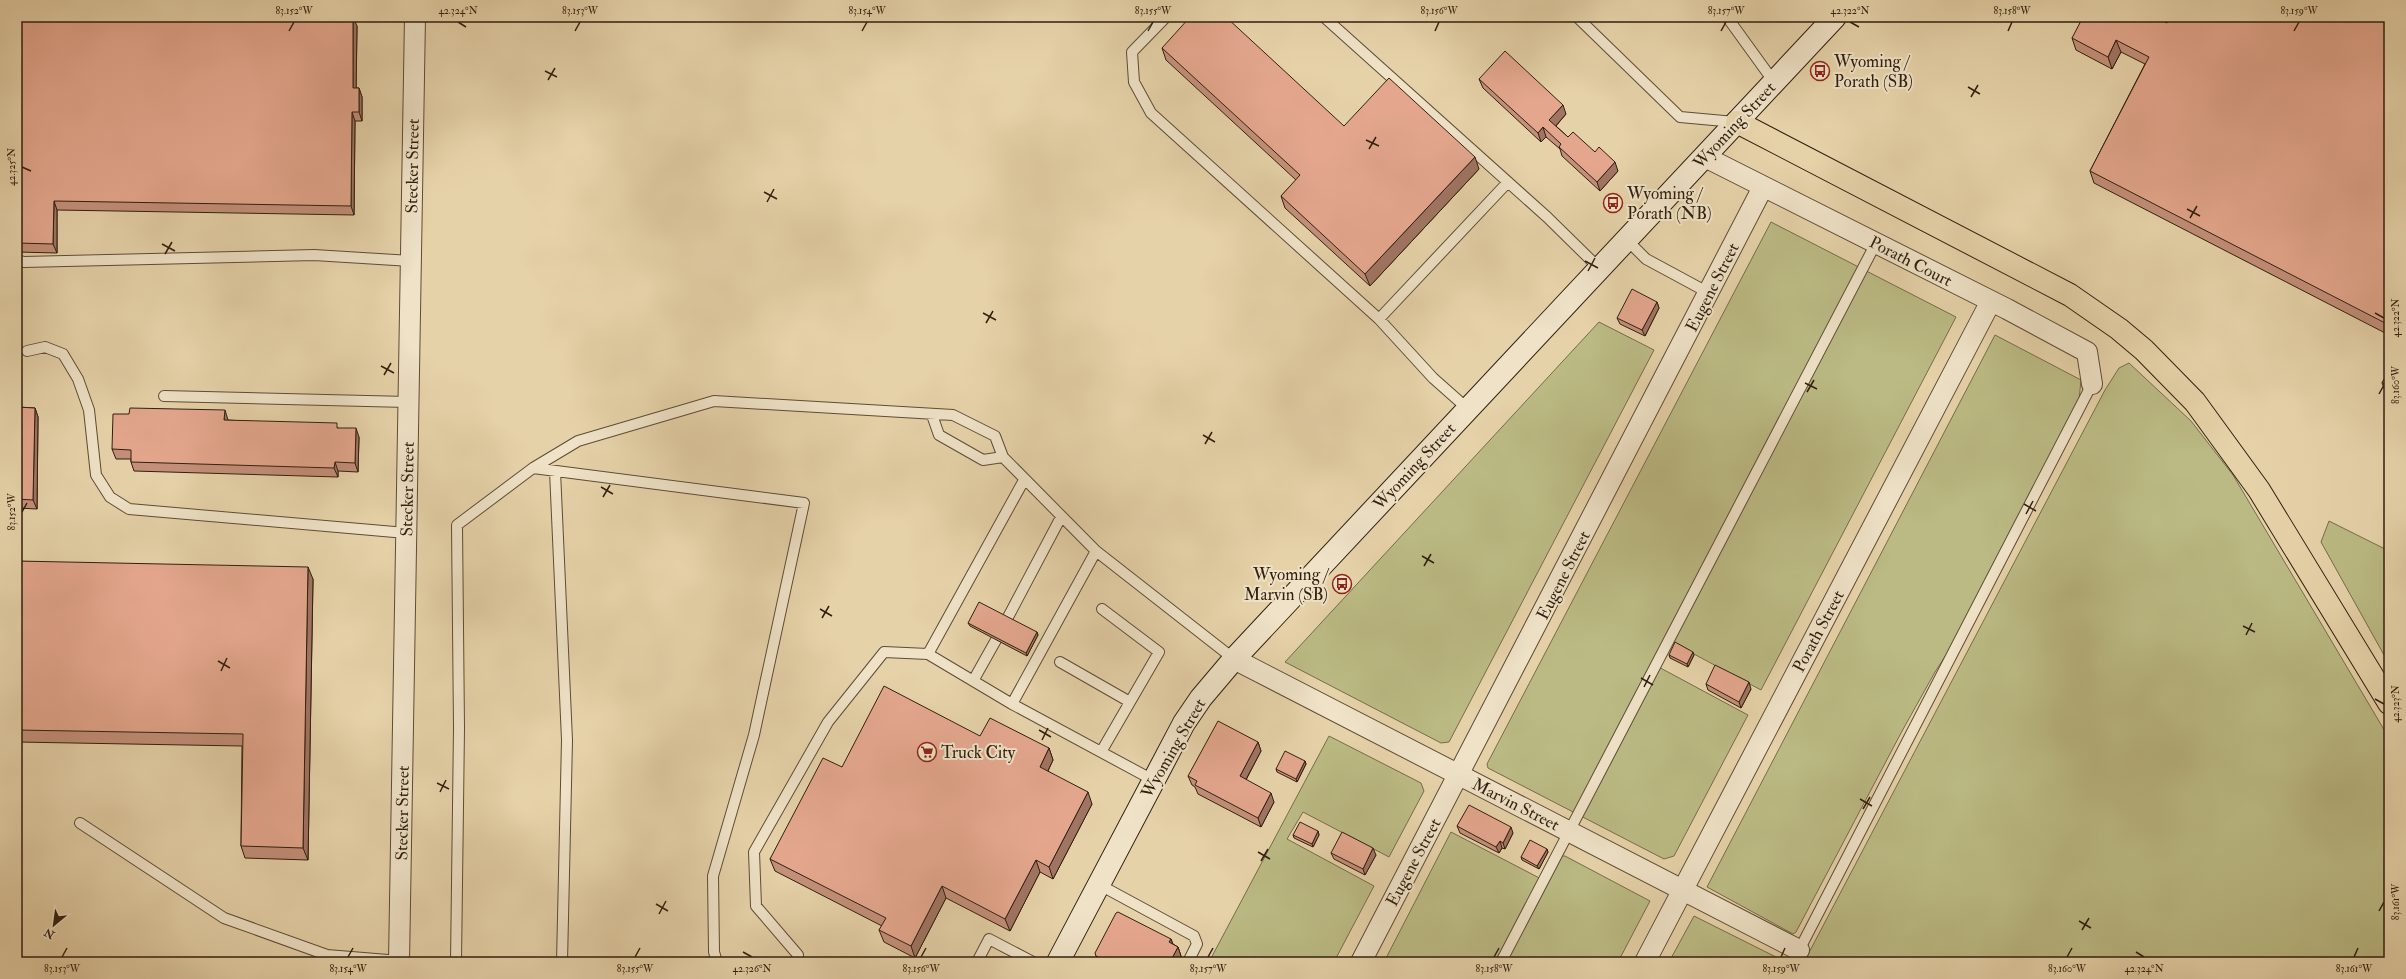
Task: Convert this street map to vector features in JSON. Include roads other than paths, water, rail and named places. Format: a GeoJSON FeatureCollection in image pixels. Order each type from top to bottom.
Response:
{"type":"FeatureCollection","features":[{"type":"Feature","properties":{"kind":"highway"},"geometry":{"type":"LineString","coordinates":[[1737,122],[2070,295],[2119,329],[2144,350],[2195,402],[2259,490],[2389,703]]}},
{"type":"Feature","properties":{"kind":"main road","name":"Wyoming Street"},"geometry":{"type":"LineString","coordinates":[[1058,962],[1153,780],[1184,723],[1201,698],[1234,659],[1835,17]]}},
{"type":"Feature","properties":{"kind":"street","name":"Stecker Street"},"geometry":{"type":"LineString","coordinates":[[400,961],[415,17]]}},
{"type":"Feature","properties":{"kind":"street","name":"Porath Court"},"geometry":{"type":"LineString","coordinates":[[1705,157],[1991,301],[2087,352],[2092,384]]}},
{"type":"Feature","properties":{"kind":"street","name":"Eugene Street"},"geometry":{"type":"LineString","coordinates":[[1361,962],[1763,187]]}},
{"type":"Feature","properties":{"kind":"street","name":"Porath Street"},"geometry":{"type":"LineString","coordinates":[[1645,962],[1991,301]]}},
{"type":"Feature","properties":{"kind":"street","name":"Marvin Street"},"geometry":{"type":"LineString","coordinates":[[1234,659],[1682,890],[1796,956]]}},
{"type":"Feature","properties":{"kind":"lane"},"geometry":{"type":"LineString","coordinates":[[1166,17],[1132,52],[1134,82],[1151,113],[1378,319],[1433,378],[1468,409]]}},
{"type":"Feature","properties":{"kind":"lane"},"geometry":{"type":"LineString","coordinates":[[1324,17],[1508,182],[1600,269]]}},
{"type":"Feature","properties":{"kind":"lane"},"geometry":{"type":"LineString","coordinates":[[1577,17],[1680,117],[1737,122]]}},
{"type":"Feature","properties":{"kind":"lane"},"geometry":{"type":"LineString","coordinates":[[1727,17],[1774,82]]}},
{"type":"Feature","properties":{"kind":"lane"},"geometry":{"type":"LineString","coordinates":[[1378,319],[1508,182]]}},
{"type":"Feature","properties":{"kind":"lane"},"geometry":{"type":"LineString","coordinates":[[1627,240],[1646,259],[1709,293]]}},
{"type":"Feature","properties":{"kind":"lane"},"geometry":{"type":"LineString","coordinates":[[1501,962],[1876,243]]}},
{"type":"Feature","properties":{"kind":"lane"},"geometry":{"type":"LineString","coordinates":[[17,260],[24,262],[314,255],[411,261]]}},
{"type":"Feature","properties":{"kind":"lane"},"geometry":{"type":"LineString","coordinates":[[27,351],[45,347],[63,354],[78,379],[89,410],[96,475],[110,497],[129,509],[406,533]]}},
{"type":"Feature","properties":{"kind":"lane"},"geometry":{"type":"LineString","coordinates":[[1796,956],[2092,384]]}},
{"type":"Feature","properties":{"kind":"lane"},"geometry":{"type":"LineString","coordinates":[[164,396],[408,402]]}},
{"type":"Feature","properties":{"kind":"lane"},"geometry":{"type":"LineString","coordinates":[[456,962],[459,728],[457,525],[533,468],[578,440],[714,401],[932,415],[953,415],[995,436],[1003,457],[1024,480],[1096,551],[1234,659]]}},
{"type":"Feature","properties":{"kind":"lane"},"geometry":{"type":"LineString","coordinates":[[932,415],[939,435],[983,460],[1003,457]]}},
{"type":"Feature","properties":{"kind":"lane"},"geometry":{"type":"LineString","coordinates":[[533,468],[804,503],[754,736],[712,876],[714,952],[717,962]]}},
{"type":"Feature","properties":{"kind":"lane"},"geometry":{"type":"LineString","coordinates":[[555,471],[568,740],[562,962]]}},
{"type":"Feature","properties":{"kind":"lane"},"geometry":{"type":"LineString","coordinates":[[928,654],[1024,480]]}},
{"type":"Feature","properties":{"kind":"lane"},"geometry":{"type":"LineString","coordinates":[[1007,619],[1061,517]]}},
{"type":"Feature","properties":{"kind":"lane"},"geometry":{"type":"LineString","coordinates":[[1012,704],[1096,551]]}},
{"type":"Feature","properties":{"kind":"lane"},"geometry":{"type":"LineString","coordinates":[[1101,752],[1159,652],[1102,609]]}},
{"type":"Feature","properties":{"kind":"lane"},"geometry":{"type":"LineString","coordinates":[[973,681],[996,640]]}},
{"type":"Feature","properties":{"kind":"lane"},"geometry":{"type":"LineString","coordinates":[[798,962],[798,955],[756,906],[754,852],[828,722],[884,652],[928,654],[1012,704],[1153,780]]}},
{"type":"Feature","properties":{"kind":"lane"},"geometry":{"type":"LineString","coordinates":[[1060,662],[1130,702]]}},
{"type":"Feature","properties":{"kind":"lane"},"geometry":{"type":"LineString","coordinates":[[80,824],[224,918],[327,955],[400,961]]}},
{"type":"Feature","properties":{"kind":"lane"},"geometry":{"type":"LineString","coordinates":[[1098,884],[1194,936],[1197,944],[1188,962]]}},
{"type":"Feature","properties":{"kind":"lane"},"geometry":{"type":"LineString","coordinates":[[977,962],[989,939],[1033,962]]}},
{"type":"Feature","properties":{"kind":"place","name":"Wyoming / Porath (SB)"},"geometry":{"type":"Point","coordinates":[1820,71]}},
{"type":"Feature","properties":{"kind":"place","name":"Wyoming / Porath (NB)"},"geometry":{"type":"Point","coordinates":[1613,203]}},
{"type":"Feature","properties":{"kind":"place","name":"Wyoming / Marvin (SB)"},"geometry":{"type":"Point","coordinates":[1342,584]}},
{"type":"Feature","properties":{"kind":"place","name":"Truck City"},"geometry":{"type":"Point","coordinates":[927,752]}}]}
